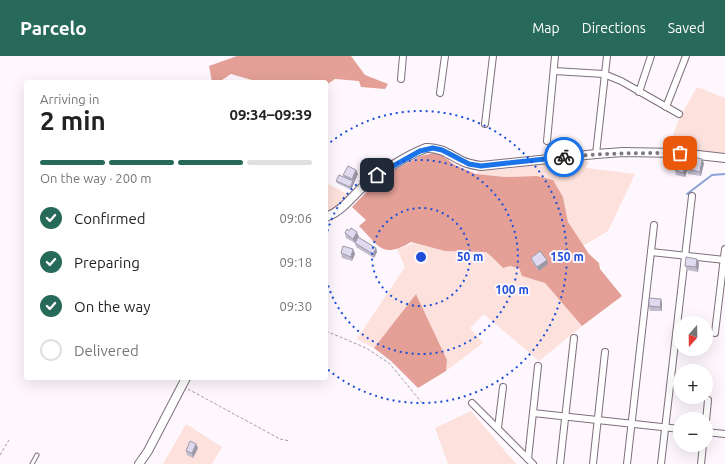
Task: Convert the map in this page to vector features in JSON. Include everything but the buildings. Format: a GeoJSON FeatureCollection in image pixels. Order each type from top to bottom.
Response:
{"type":"FeatureCollection","features":[{"type":"Feature","properties":{"kind":"street"},"geometry":{"type":"LineString","coordinates":[[401,79],[403,56]]}},
{"type":"Feature","properties":{"kind":"street"},"geometry":{"type":"LineString","coordinates":[[440,93],[444,56]]}},
{"type":"Feature","properties":{"kind":"street"},"geometry":{"type":"LineString","coordinates":[[484,124],[493,56]]}},
{"type":"Feature","properties":{"kind":"street"},"geometry":{"type":"LineString","coordinates":[[547,141],[555,56]]}},
{"type":"Feature","properties":{"kind":"street"},"geometry":{"type":"LineString","coordinates":[[596,154],[607,56]]}},
{"type":"Feature","properties":{"kind":"street"},"geometry":{"type":"LineString","coordinates":[[639,92],[651,56]]}},
{"type":"Feature","properties":{"kind":"street"},"geometry":{"type":"LineString","coordinates":[[666,107],[686,56]]}},
{"type":"Feature","properties":{"kind":"street"},"geometry":{"type":"LineString","coordinates":[[554,71],[604,74],[621,81],[679,114]]}},
{"type":"Feature","properties":{"kind":"street"},"geometry":{"type":"LineString","coordinates":[[328,216],[339,210],[377,175],[426,148],[442,150],[469,164],[481,166],[623,152],[680,153],[725,158]]}},
{"type":"Feature","properties":{"kind":"street"},"geometry":{"type":"LineString","coordinates":[[661,464],[692,196]]}},
{"type":"Feature","properties":{"kind":"street"},"geometry":{"type":"LineString","coordinates":[[627,464],[654,225]]}},
{"type":"Feature","properties":{"kind":"street"},"geometry":{"type":"LineString","coordinates":[[715,333],[725,249]]}},
{"type":"Feature","properties":{"kind":"street"},"geometry":{"type":"LineString","coordinates":[[651,252],[724,260]]}},
{"type":"Feature","properties":{"kind":"street"},"geometry":{"type":"LineString","coordinates":[[560,464],[574,338]]}},
{"type":"Feature","properties":{"kind":"street"},"geometry":{"type":"LineString","coordinates":[[593,464],[605,352]]}},
{"type":"Feature","properties":{"kind":"street"},"geometry":{"type":"LineString","coordinates":[[528,459],[538,366]]}},
{"type":"Feature","properties":{"kind":"street"},"geometry":{"type":"LineString","coordinates":[[139,464],[148,451],[184,382]]}},
{"type":"Feature","properties":{"kind":"street"},"geometry":{"type":"LineString","coordinates":[[498,428],[503,387]]}},
{"type":"Feature","properties":{"kind":"street"},"geometry":{"type":"LineString","coordinates":[[472,403],[533,464]]}},
{"type":"Feature","properties":{"kind":"street"},"geometry":{"type":"LineString","coordinates":[[533,413],[673,429]]}},
{"type":"Feature","properties":{"kind":"street"},"geometry":{"type":"LineString","coordinates":[[713,433],[725,434]]}},
{"type":"Feature","properties":{"kind":"street"},"geometry":{"type":"LineString","coordinates":[[701,464],[702,452]]}},
{"type":"Feature","properties":{"kind":"lane"},"geometry":{"type":"LineString","coordinates":[[32,464],[37,455]]}},
{"type":"Feature","properties":{"kind":"path"},"geometry":{"type":"LineString","coordinates":[[328,332],[366,348],[389,363],[422,404]]}},
{"type":"Feature","properties":{"kind":"path"},"geometry":{"type":"LineString","coordinates":[[184,382],[280,439],[290,441]]}},
{"type":"Feature","properties":{"kind":"path"},"geometry":{"type":"LineString","coordinates":[[0,455],[10,440]]}},
{"type":"Feature","properties":{"kind":"shaded area"},"geometry":{"type":"Polygon","coordinates":[[[237,56],[351,56],[365,75],[388,84],[385,89],[361,87],[359,81],[335,79],[328,84],[328,80],[252,80],[231,74],[222,80],[212,80],[209,66],[237,56]]]}},
{"type":"Feature","properties":{"kind":"shaded area"},"geometry":{"type":"Polygon","coordinates":[[[697,87],[725,98],[725,155],[668,150],[678,121],[697,87]]]}},
{"type":"Feature","properties":{"kind":"shaded area"},"geometry":{"type":"Polygon","coordinates":[[[437,152],[455,165],[476,174],[505,177],[537,176],[553,180],[563,197],[568,222],[589,254],[599,263],[600,269],[622,296],[582,326],[545,283],[522,276],[519,268],[510,266],[503,268],[486,252],[445,251],[411,242],[394,250],[387,250],[377,245],[359,226],[366,220],[352,207],[381,177],[421,156],[437,152]]]}},
{"type":"Feature","properties":{"kind":"shaded area"},"geometry":{"type":"Polygon","coordinates":[[[589,161],[586,168],[635,174],[608,231],[583,246],[568,222],[563,197],[537,176],[505,177],[476,174],[478,171],[507,169],[539,164],[589,161]]]}},
{"type":"Feature","properties":{"kind":"shaded area"},"geometry":{"type":"Polygon","coordinates":[[[328,184],[349,195],[339,205],[328,211],[328,184]]]}},
{"type":"Feature","properties":{"kind":"shaded area"},"geometry":{"type":"Polygon","coordinates":[[[414,243],[445,251],[486,252],[503,268],[510,266],[519,268],[522,276],[545,283],[582,326],[539,361],[484,314],[470,328],[483,343],[446,371],[447,360],[416,294],[374,348],[357,339],[405,267],[397,249],[414,243]]]}},
{"type":"Feature","properties":{"kind":"shaded area"},"geometry":{"type":"Polygon","coordinates":[[[416,294],[447,360],[446,371],[418,388],[391,361],[374,348],[416,294]]]}},
{"type":"Feature","properties":{"kind":"shaded area"},"geometry":{"type":"Polygon","coordinates":[[[471,411],[516,464],[448,464],[435,428],[471,411]]]}},
{"type":"Feature","properties":{"kind":"shaded area"},"geometry":{"type":"Polygon","coordinates":[[[186,424],[222,447],[212,464],[163,464],[186,424]]]}},
{"type":"Feature","properties":{"kind":"waterway"},"geometry":{"type":"LineString","coordinates":[[687,194],[712,175],[725,174]]}},
{"type":"Feature","properties":{"kind":"way so far"},"geometry":{"type":"LineString","coordinates":[[564,157],[623,152],[680,153]]}},
{"type":"Feature","properties":{"kind":"route"},"geometry":{"type":"LineString","coordinates":[[377,175],[426,148],[442,150],[469,164],[481,166],[493,166],[564,157]]}}]}
